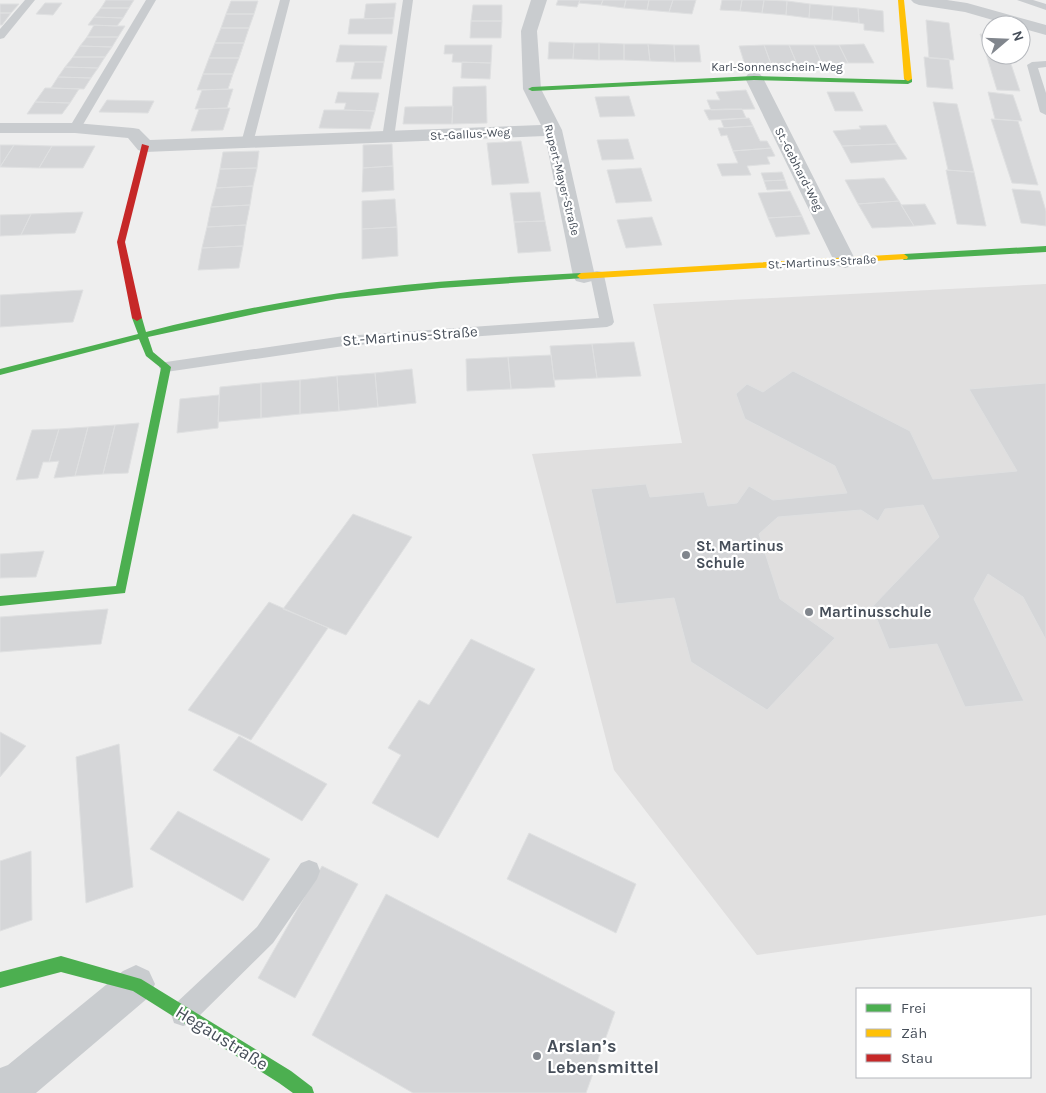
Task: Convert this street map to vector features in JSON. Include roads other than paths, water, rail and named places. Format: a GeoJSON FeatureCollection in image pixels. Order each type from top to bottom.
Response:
{"type":"FeatureCollection","features":[{"type":"Feature","properties":{"kind":"street","name":"Rupert-Mayer-Straße"},"geometry":{"type":"LineString","coordinates":[[539,0],[528,31],[532,89],[553,130],[591,275]]}},
{"type":"Feature","properties":{"kind":"street","name":"Karl-Sonnenschein-Weg"},"geometry":{"type":"LineString","coordinates":[[532,89],[754,78],[908,82],[901,0]]}},
{"type":"Feature","properties":{"kind":"street"},"geometry":{"type":"LineString","coordinates":[[919,0],[940,1],[1046,30]]}},
{"type":"Feature","properties":{"kind":"street","name":"St.-Gebhard-Weg"},"geometry":{"type":"LineString","coordinates":[[754,78],[845,261]]}},
{"type":"Feature","properties":{"kind":"street"},"geometry":{"type":"LineString","coordinates":[[0,128],[75,128],[133,133],[145,146],[122,242],[135,312],[149,354],[166,367],[121,590],[0,601]]}},
{"type":"Feature","properties":{"kind":"street","name":"St.-Gallus-Weg"},"geometry":{"type":"LineString","coordinates":[[145,146],[388,138],[553,130]]}},
{"type":"Feature","properties":{"kind":"street","name":"St.-Martinus-Straße"},"geometry":{"type":"LineString","coordinates":[[0,372],[144,335],[263,309],[346,295],[409,288],[591,275],[1046,249]]}},
{"type":"Feature","properties":{"kind":"street","name":"Hegaustraße"},"geometry":{"type":"LineString","coordinates":[[0,980],[61,964],[136,984],[285,1077],[306,1093]]}},
{"type":"Feature","properties":{"kind":"street"},"geometry":{"type":"LineString","coordinates":[[0,1088],[22,1080],[136,984]]}},
{"type":"Feature","properties":{"kind":"lane"},"geometry":{"type":"LineString","coordinates":[[0,36],[30,0]]}},
{"type":"Feature","properties":{"kind":"lane"},"geometry":{"type":"LineString","coordinates":[[75,128],[151,0]]}},
{"type":"Feature","properties":{"kind":"lane"},"geometry":{"type":"LineString","coordinates":[[247,143],[285,0]]}},
{"type":"Feature","properties":{"kind":"lane"},"geometry":{"type":"LineString","coordinates":[[388,138],[408,0]]}},
{"type":"Feature","properties":{"kind":"lane"},"geometry":{"type":"LineString","coordinates":[[1022,0],[1046,7]]}},
{"type":"Feature","properties":{"kind":"lane"},"geometry":{"type":"LineString","coordinates":[[1046,64],[1032,65],[1046,112]]}},
{"type":"Feature","properties":{"kind":"lane","name":"St.-Martinus-Straße"},"geometry":{"type":"LineString","coordinates":[[166,367],[344,341],[607,322],[591,275]]}},
{"type":"Feature","properties":{"kind":"lane"},"geometry":{"type":"LineString","coordinates":[[183,1014],[265,935],[309,871]]}},
{"type":"Feature","properties":{"kind":"place","name":"St. Martinus Schule"},"geometry":{"type":"Point","coordinates":[686,555]}},
{"type":"Feature","properties":{"kind":"place","name":"Martinusschule"},"geometry":{"type":"Point","coordinates":[809,612]}},
{"type":"Feature","properties":{"kind":"place","name":"Arslan’s Lebensmittel"},"geometry":{"type":"Point","coordinates":[537,1056]}}]}
